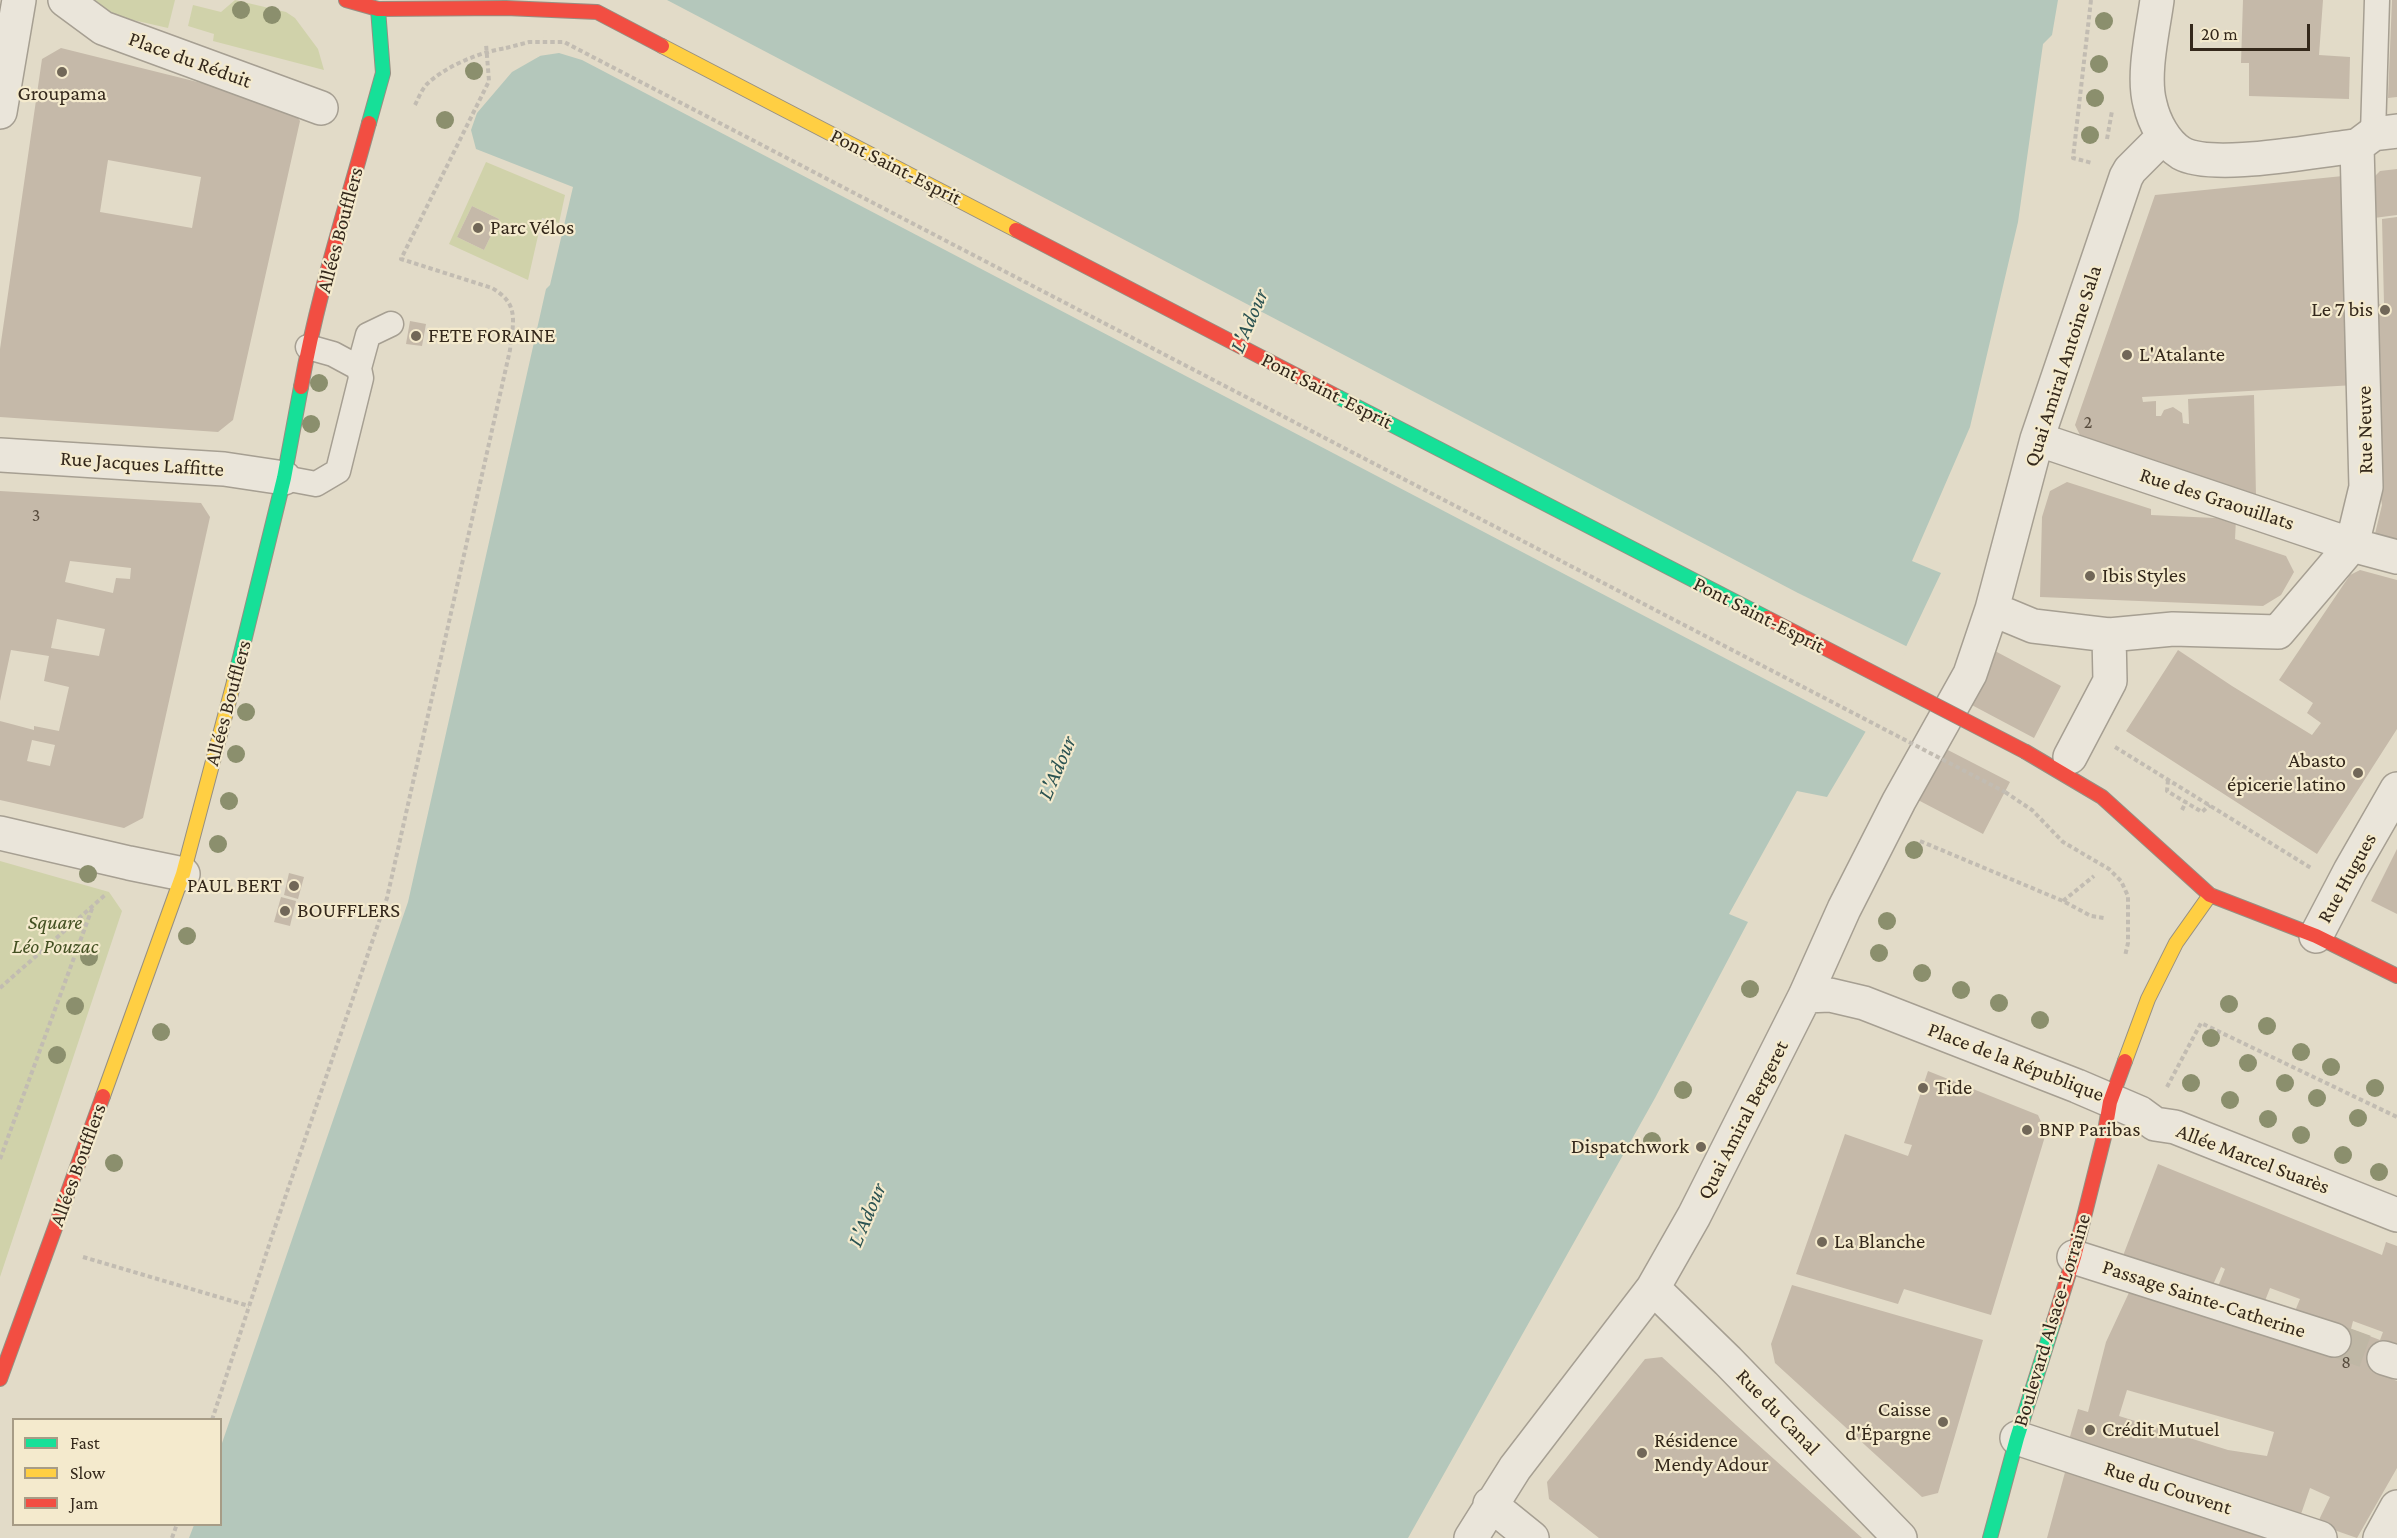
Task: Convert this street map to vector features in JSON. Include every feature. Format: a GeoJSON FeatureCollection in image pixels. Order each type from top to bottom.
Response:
{"type":"FeatureCollection","features":[{"type":"Feature","properties":{"kind":"main road"},"geometry":{"type":"LineString","coordinates":[[346,0],[377,4]]}},
{"type":"Feature","properties":{"kind":"main road","name":"Pont Saint-Esprit"},"geometry":{"type":"LineString","coordinates":[[377,4],[506,8],[589,6],[2026,752],[2102,797],[2210,895]]}},
{"type":"Feature","properties":{"kind":"main road","name":"Allées Boufflers"},"geometry":{"type":"LineString","coordinates":[[0,1379],[183,874],[246,636],[284,478],[308,347],[339,227],[383,74],[377,4]]}},
{"type":"Feature","properties":{"kind":"main road"},"geometry":{"type":"LineString","coordinates":[[2210,895],[2316,936],[2397,976]]}},
{"type":"Feature","properties":{"kind":"main road","name":"Place de la République"},"geometry":{"type":"LineString","coordinates":[[2110,1102],[2148,999],[2176,943],[2210,895]]}},
{"type":"Feature","properties":{"kind":"main road","name":"Boulevard Alsace-Lorraine"},"geometry":{"type":"LineString","coordinates":[[1990,1538],[2017,1438],[2074,1257],[2104,1137],[2110,1102]]}},
{"type":"Feature","properties":{"kind":"street"},"geometry":{"type":"LineString","coordinates":[[0,112],[19,0]]}},
{"type":"Feature","properties":{"kind":"street","name":"Place du Réduit"},"geometry":{"type":"LineString","coordinates":[[65,0],[104,28],[321,108]]}},
{"type":"Feature","properties":{"kind":"street"},"geometry":{"type":"LineString","coordinates":[[2157,0],[2148,63],[2149,104],[2163,137],[2181,153],[2203,160],[2231,161],[2376,137]]}},
{"type":"Feature","properties":{"kind":"street","name":"Quai Amiral Antoine Sala"},"geometry":{"type":"LineString","coordinates":[[1970,674],[1992,609],[2034,451],[2126,177],[2130,170],[2163,137]]}},
{"type":"Feature","properties":{"kind":"street","name":"Rue Neuve"},"geometry":{"type":"LineString","coordinates":[[2109,635],[2174,629],[2278,632],[2352,545],[2366,487],[2376,137]]}},
{"type":"Feature","properties":{"kind":"street","name":"Rue des Graouillats"},"geometry":{"type":"LineString","coordinates":[[2034,451],[2257,513],[2352,545],[2397,556]]}},
{"type":"Feature","properties":{"kind":"street","name":"Rue Jacques Laffitte"},"geometry":{"type":"LineString","coordinates":[[0,455],[224,469],[284,478]]}},
{"type":"Feature","properties":{"kind":"street"},"geometry":{"type":"LineString","coordinates":[[1992,609],[2033,626],[2109,635],[2110,681],[2070,757]]}},
{"type":"Feature","properties":{"kind":"street","name":"Quai Amiral Bergeret"},"geometry":{"type":"LineString","coordinates":[[1470,1538],[1515,1468],[1653,1288],[1695,1216],[1886,827],[1970,674]]}},
{"type":"Feature","properties":{"kind":"street","name":"Rue Hugues"},"geometry":{"type":"LineString","coordinates":[[2316,936],[2341,886],[2397,789]]}},
{"type":"Feature","properties":{"kind":"street"},"geometry":{"type":"LineString","coordinates":[[0,833],[183,874]]}},
{"type":"Feature","properties":{"kind":"street","name":"Place de la République"},"geometry":{"type":"LineString","coordinates":[[1805,996],[1830,995],[1864,1003],[2077,1086],[2110,1102]]}},
{"type":"Feature","properties":{"kind":"street","name":"Allée Marcel Suarès"},"geometry":{"type":"LineString","coordinates":[[2110,1102],[2140,1113],[2156,1124],[2175,1127],[2397,1215]]}},
{"type":"Feature","properties":{"kind":"street","name":"Passage Sainte-Catherine"},"geometry":{"type":"LineString","coordinates":[[2074,1257],[2334,1340]]}},
{"type":"Feature","properties":{"kind":"street","name":"Rue du Canal"},"geometry":{"type":"LineString","coordinates":[[1653,1288],[1728,1361],[1900,1538]]}},
{"type":"Feature","properties":{"kind":"street","name":"Rue du Couvent"},"geometry":{"type":"LineString","coordinates":[[2017,1438],[2320,1538]]}},
{"type":"Feature","properties":{"kind":"street"},"geometry":{"type":"LineString","coordinates":[[1490,1504],[1532,1538]]}},
{"type":"Feature","properties":{"kind":"street"},"geometry":{"type":"LineString","coordinates":[[2380,1538],[2397,1507]]}},
{"type":"Feature","properties":{"kind":"lane"},"geometry":{"type":"LineString","coordinates":[[2376,137],[2377,0]]}},
{"type":"Feature","properties":{"kind":"lane"},"geometry":{"type":"LineString","coordinates":[[284,478],[316,484],[338,471],[361,378],[359,368],[368,335],[392,324]]}},
{"type":"Feature","properties":{"kind":"lane"},"geometry":{"type":"LineString","coordinates":[[308,347],[333,354],[359,368]]}},
{"type":"Feature","properties":{"kind":"path"},"geometry":{"type":"LineString","coordinates":[[2091,0],[2073,158],[2102,166],[2126,177]]}},
{"type":"Feature","properties":{"kind":"path"},"geometry":{"type":"LineString","coordinates":[[411,112],[426,85],[462,61],[487,51],[529,42],[564,42],[2005,792],[2032,810],[2063,842],[2096,862]]}},
{"type":"Feature","properties":{"kind":"path"},"geometry":{"type":"LineString","coordinates":[[212,1418],[387,898],[510,350],[513,321],[511,304],[503,294],[492,288],[401,259],[489,81],[487,51]]}},
{"type":"Feature","properties":{"kind":"path"},"geometry":{"type":"LineString","coordinates":[[2108,742],[2341,886]]}},
{"type":"Feature","properties":{"kind":"path"},"geometry":{"type":"LineString","coordinates":[[2168,780],[2167,791],[2202,812],[2210,805]]}},
{"type":"Feature","properties":{"kind":"path"},"geometry":{"type":"LineString","coordinates":[[2182,810],[2186,802]]}},
{"type":"Feature","properties":{"kind":"path"},"geometry":{"type":"LineString","coordinates":[[1886,827],[2063,901],[2091,915],[2104,918]]}},
{"type":"Feature","properties":{"kind":"path"},"geometry":{"type":"LineString","coordinates":[[0,988],[109,892],[129,863]]}},
{"type":"Feature","properties":{"kind":"path"},"geometry":{"type":"LineString","coordinates":[[2063,901],[2094,876]]}},
{"type":"Feature","properties":{"kind":"path"},"geometry":{"type":"LineString","coordinates":[[0,1159],[93,906]]}},
{"type":"Feature","properties":{"kind":"path"},"geometry":{"type":"LineString","coordinates":[[2156,1124],[2166,1089],[2200,1023],[2397,1117]]}},
{"type":"Feature","properties":{"kind":"path"},"geometry":{"type":"LineString","coordinates":[[49,1246],[249,1306]]}},
{"type":"Feature","properties":{"kind":"green space"},"geometry":{"type":"Polygon","coordinates":[[[91,0],[175,0],[168,28],[111,15],[91,0]]]}},
{"type":"Feature","properties":{"kind":"green space"},"geometry":{"type":"Polygon","coordinates":[[[235,0],[286,12],[295,18],[318,49],[324,70],[213,41],[214,34],[188,26],[193,5],[221,12],[235,0]]]}},
{"type":"Feature","properties":{"kind":"green space"},"geometry":{"type":"Polygon","coordinates":[[[486,162],[565,195],[559,223],[542,218],[528,280],[449,244],[486,162]],[[472,206],[457,237],[484,250],[499,219],[472,206]]]}},
{"type":"Feature","properties":{"kind":"green space","name":"Square Léo Pouzac"},"geometry":{"type":"Polygon","coordinates":[[[0,861],[109,892],[122,911],[0,1277],[0,861]]]}},
{"type":"Feature","properties":{"kind":"water","name":"L'Adour"},"geometry":{"type":"Polygon","coordinates":[[[560,0],[2058,0],[2052,35],[2043,44],[2018,222],[1970,427],[1912,561],[1941,573],[1866,731],[1827,797],[1797,791],[1729,914],[1748,922],[1655,1098],[1408,1538],[189,1538],[194,1526],[222,1526],[222,1443],[408,902],[546,289],[550,285],[573,187],[476,149],[471,130],[477,113],[512,72],[540,56],[560,0]]]}},
{"type":"Feature","properties":{"kind":"pier"},"geometry":{"type":"Polygon","coordinates":[[[557,0],[667,0],[1798,593],[1908,647],[1868,733],[582,60],[559,53],[539,56],[521,64],[537,54],[557,0]]]}},
{"type":"Feature","properties":{"kind":"building"},"geometry":{"type":"Polygon","coordinates":[[[2243,0],[2323,0],[2319,55],[2350,57],[2349,99],[2249,96],[2249,63],[2241,63],[2243,0]]]}},
{"type":"Feature","properties":{"kind":"building"},"geometry":{"type":"Polygon","coordinates":[[[2392,0],[2397,0],[2397,97],[2388,98],[2392,0]]]}},
{"type":"Feature","properties":{"kind":"building"},"geometry":{"type":"Polygon","coordinates":[[[61,48],[290,105],[300,121],[233,420],[218,432],[0,417],[0,349],[42,59],[61,48]],[[108,160],[100,212],[192,228],[201,177],[108,160]]]}},
{"type":"Feature","properties":{"kind":"building"},"geometry":{"type":"Polygon","coordinates":[[[2397,169],[2397,215],[2374,218],[2373,178],[2380,171],[2397,169]]]}},
{"type":"Feature","properties":{"kind":"building"},"geometry":{"type":"Polygon","coordinates":[[[2343,176],[2342,226],[2355,385],[2142,397],[2143,402],[2156,401],[2156,416],[2161,416],[2164,410],[2173,407],[2182,413],[2183,423],[2189,424],[2188,399],[2254,395],[2256,497],[2081,437],[2075,425],[2155,195],[2343,176]]]}},
{"type":"Feature","properties":{"kind":"building","name":"Parc Vélos"},"geometry":{"type":"Polygon","coordinates":[[[472,206],[499,219],[484,250],[457,237],[472,206]]]}},
{"type":"Feature","properties":{"kind":"building"},"geometry":{"type":"Polygon","coordinates":[[[2397,217],[2397,546],[2374,538],[2382,505],[2378,481],[2374,305],[2384,304],[2382,219],[2397,217]]]}},
{"type":"Feature","properties":{"kind":"building","name":"FETE FORAINE"},"geometry":{"type":"Polygon","coordinates":[[[410,321],[426,324],[422,346],[406,344],[410,321]]]}},
{"type":"Feature","properties":{"kind":"building"},"geometry":{"type":"Polygon","coordinates":[[[2067,482],[2151,509],[2151,515],[2236,519],[2235,539],[2286,556],[2294,572],[2281,595],[2263,606],[2040,597],[2042,517],[2050,491],[2067,482]]]}},
{"type":"Feature","properties":{"kind":"building"},"geometry":{"type":"Polygon","coordinates":[[[0,491],[201,503],[210,517],[143,818],[124,828],[0,800],[0,721],[34,730],[34,726],[59,731],[69,687],[44,681],[49,656],[11,650],[0,701],[0,491]],[[70,561],[65,582],[113,593],[116,578],[130,579],[131,568],[70,561]],[[57,619],[51,648],[99,656],[105,629],[57,619]],[[32,740],[27,761],[50,766],[55,745],[32,740]]]}},
{"type":"Feature","properties":{"kind":"building"},"geometry":{"type":"Polygon","coordinates":[[[2360,570],[2397,580],[2397,729],[2317,854],[2126,731],[2178,650],[2312,735],[2321,723],[2307,713],[2313,703],[2279,680],[2350,575],[2360,570]]]}},
{"type":"Feature","properties":{"kind":"building"},"geometry":{"type":"Polygon","coordinates":[[[1995,651],[2061,686],[2034,738],[1968,703],[1995,651]]]}},
{"type":"Feature","properties":{"kind":"building"},"geometry":{"type":"Polygon","coordinates":[[[1944,748],[2010,782],[1983,834],[1918,800],[1944,748]]]}},
{"type":"Feature","properties":{"kind":"building"},"geometry":{"type":"Polygon","coordinates":[[[2397,849],[2397,914],[2371,901],[2397,849]]]}},
{"type":"Feature","properties":{"kind":"building","name":"PAUL BERT"},"geometry":{"type":"Polygon","coordinates":[[[289,873],[304,877],[298,899],[284,895],[289,873]]]}},
{"type":"Feature","properties":{"kind":"building","name":"BOUFFLERS"},"geometry":{"type":"Polygon","coordinates":[[[281,897],[296,901],[290,926],[274,922],[281,897]]]}},
{"type":"Feature","properties":{"kind":"building"},"geometry":{"type":"Polygon","coordinates":[[[1928,1071],[2038,1115],[2046,1133],[1991,1315],[1904,1289],[1898,1304],[1796,1274],[1845,1134],[1908,1156],[1912,1145],[1904,1143],[1928,1071]]]}},
{"type":"Feature","properties":{"kind":"building"},"geometry":{"type":"Polygon","coordinates":[[[2158,1164],[2382,1255],[2386,1242],[2397,1246],[2397,1351],[2388,1347],[2377,1373],[2397,1381],[2397,1468],[2357,1538],[2317,1524],[2330,1497],[2310,1488],[2300,1517],[2069,1440],[2078,1409],[2088,1412],[2106,1342],[2133,1284],[2328,1355],[2337,1333],[2293,1316],[2300,1299],[2270,1288],[2263,1306],[2217,1289],[2225,1269],[2221,1267],[2212,1287],[2121,1261],[2158,1164]],[[2353,1321],[2351,1329],[2380,1340],[2383,1332],[2353,1321]],[[2127,1390],[2119,1416],[2228,1450],[2267,1456],[2274,1432],[2127,1390]]]}},
{"type":"Feature","properties":{"kind":"building"},"geometry":{"type":"Polygon","coordinates":[[[1792,1285],[1983,1340],[1938,1493],[1922,1497],[1775,1363],[1771,1344],[1792,1285]]]}},
{"type":"Feature","properties":{"kind":"building","name":"Résidence Mendy Adour"},"geometry":{"type":"Polygon","coordinates":[[[1662,1357],[1862,1538],[1599,1538],[1549,1499],[1547,1482],[1645,1359],[1662,1357]]]}},
{"type":"Feature","properties":{"kind":"building"},"geometry":{"type":"Polygon","coordinates":[[[2067,1465],[2290,1538],[2047,1538],[2067,1465]]]}},
{"type":"Feature","properties":{"kind":"tunnel"},"geometry":{"type":"LineString","coordinates":[[2334,1340],[2384,1358]]}},
{"type":"Feature","properties":{"kind":"traffic: fast"},"geometry":{"type":"LineString","coordinates":[[369,123],[383,73],[378,9]]}},
{"type":"Feature","properties":{"kind":"traffic: fast"},"geometry":{"type":"LineString","coordinates":[[234,682],[284,478],[301,387]]}},
{"type":"Feature","properties":{"kind":"traffic: fast"},"geometry":{"type":"LineString","coordinates":[[1338,397],[1767,618]]}},
{"type":"Feature","properties":{"kind":"traffic: fast"},"geometry":{"type":"LineString","coordinates":[[1990,1538],[2017,1438],[2054,1321]]}},
{"type":"Feature","properties":{"kind":"traffic: slow"},"geometry":{"type":"LineString","coordinates":[[662,46],[1016,230]]}},
{"type":"Feature","properties":{"kind":"traffic: slow"},"geometry":{"type":"LineString","coordinates":[[103,1096],[183,874],[234,682]]}},
{"type":"Feature","properties":{"kind":"traffic: slow"},"geometry":{"type":"LineString","coordinates":[[2125,1061],[2148,999],[2176,943],[2210,895]]}},
{"type":"Feature","properties":{"kind":"traffic: jam"},"geometry":{"type":"LineString","coordinates":[[346,0],[378,9],[506,8],[597,12],[662,46]]}},
{"type":"Feature","properties":{"kind":"traffic: jam"},"geometry":{"type":"LineString","coordinates":[[301,387],[323,287],[369,123]]}},
{"type":"Feature","properties":{"kind":"traffic: jam"},"geometry":{"type":"LineString","coordinates":[[1016,230],[1338,397]]}},
{"type":"Feature","properties":{"kind":"traffic: jam"},"geometry":{"type":"LineString","coordinates":[[1767,618],[2026,752]]}},
{"type":"Feature","properties":{"kind":"traffic: jam"},"geometry":{"type":"LineString","coordinates":[[2026,752],[2102,797],[2210,895],[2316,936],[2397,976]]}},
{"type":"Feature","properties":{"kind":"traffic: jam"},"geometry":{"type":"LineString","coordinates":[[2054,1321],[2074,1257],[2104,1137],[2110,1102],[2125,1061]]}},
{"type":"Feature","properties":{"kind":"traffic: jam"},"geometry":{"type":"LineString","coordinates":[[0,1379],[103,1096]]}},
{"type":"Feature","properties":{"kind":"place","name":"Groupama"},"geometry":{"type":"Point","coordinates":[62,72]}},
{"type":"Feature","properties":{"kind":"place","name":"Parc Vélos"},"geometry":{"type":"Point","coordinates":[478,228]}},
{"type":"Feature","properties":{"kind":"place","name":"Le 7 bis"},"geometry":{"type":"Point","coordinates":[2385,310]}},
{"type":"Feature","properties":{"kind":"place","name":"FETE FORAINE"},"geometry":{"type":"Point","coordinates":[416,336]}},
{"type":"Feature","properties":{"kind":"place","name":"L'Atalante"},"geometry":{"type":"Point","coordinates":[2127,355]}},
{"type":"Feature","properties":{"kind":"place","name":"Ibis Styles"},"geometry":{"type":"Point","coordinates":[2090,576]}},
{"type":"Feature","properties":{"kind":"place","name":"Abasto épicerie latino"},"geometry":{"type":"Point","coordinates":[2358,773]}},
{"type":"Feature","properties":{"kind":"place","name":"PAUL BERT"},"geometry":{"type":"Point","coordinates":[294,886]}},
{"type":"Feature","properties":{"kind":"place","name":"BOUFFLERS"},"geometry":{"type":"Point","coordinates":[285,911]}},
{"type":"Feature","properties":{"kind":"place","name":"Tide"},"geometry":{"type":"Point","coordinates":[1923,1088]}},
{"type":"Feature","properties":{"kind":"place","name":"BNP Paribas"},"geometry":{"type":"Point","coordinates":[2027,1130]}},
{"type":"Feature","properties":{"kind":"place","name":"Dispatchwork"},"geometry":{"type":"Point","coordinates":[1701,1147]}},
{"type":"Feature","properties":{"kind":"place","name":"La Blanche"},"geometry":{"type":"Point","coordinates":[1822,1242]}},
{"type":"Feature","properties":{"kind":"place","name":"Caisse d'Épargne"},"geometry":{"type":"Point","coordinates":[1943,1422]}},
{"type":"Feature","properties":{"kind":"place","name":"Crédit Mutuel"},"geometry":{"type":"Point","coordinates":[2090,1430]}},
{"type":"Feature","properties":{"kind":"place","name":"Résidence Mendy Adour"},"geometry":{"type":"Point","coordinates":[1642,1453]}}]}
